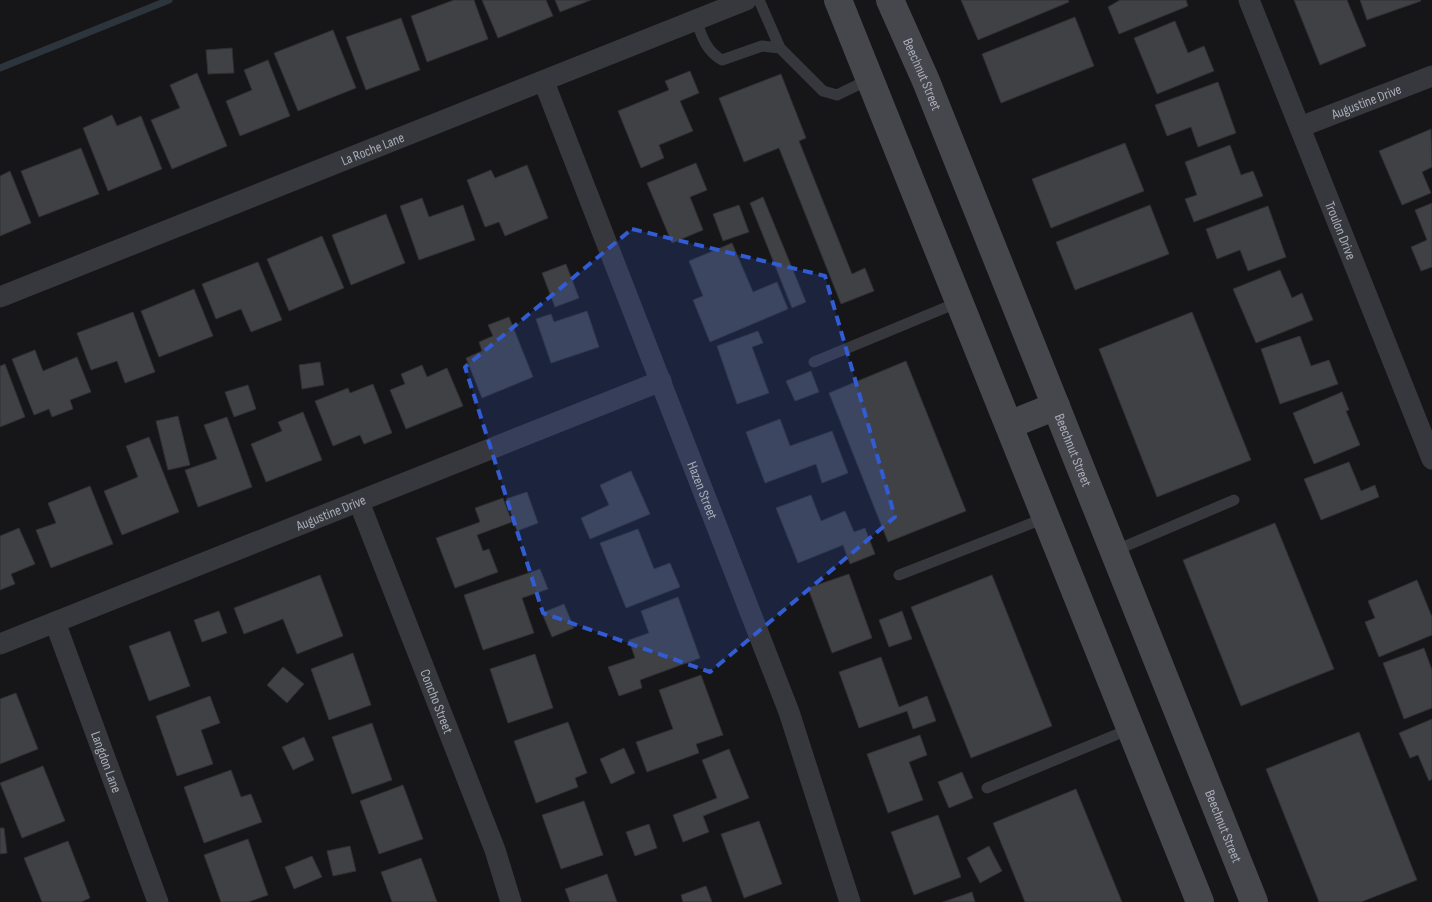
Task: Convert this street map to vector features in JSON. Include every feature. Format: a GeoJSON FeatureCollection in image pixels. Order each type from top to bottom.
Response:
{"type":"FeatureCollection","features":[{"type":"Feature","properties":{"kind":"main road"},"geometry":{"type":"LineString","coordinates":[[838,0],[1200,902]]}},
{"type":"Feature","properties":{"kind":"main road","name":"Beechnut Street"},"geometry":{"type":"LineString","coordinates":[[890,0],[926,81],[1254,902]]}},
{"type":"Feature","properties":{"kind":"main road"},"geometry":{"type":"LineString","coordinates":[[1009,425],[1056,406]]}},
{"type":"Feature","properties":{"kind":"street","name":"La Roche Lane"},"geometry":{"type":"LineString","coordinates":[[0,297],[746,0]]}},
{"type":"Feature","properties":{"kind":"street","name":"Troulon Drive"},"geometry":{"type":"LineString","coordinates":[[1249,0],[1432,459]]}},
{"type":"Feature","properties":{"kind":"street","name":"Augustine Drive"},"geometry":{"type":"LineString","coordinates":[[1300,127],[1432,76]]}},
{"type":"Feature","properties":{"kind":"street","name":"Hazen Street"},"geometry":{"type":"LineString","coordinates":[[544,82],[789,712],[850,902]]}},
{"type":"Feature","properties":{"kind":"street","name":"Augustine Drive"},"geometry":{"type":"LineString","coordinates":[[0,644],[661,381]]}},
{"type":"Feature","properties":{"kind":"street","name":"Concho Street"},"geometry":{"type":"LineString","coordinates":[[359,502],[495,850],[511,902]]}},
{"type":"Feature","properties":{"kind":"street","name":"Langdon Lane"},"geometry":{"type":"LineString","coordinates":[[55,622],[158,902]]}},
{"type":"Feature","properties":{"kind":"lane"},"geometry":{"type":"LineString","coordinates":[[759,0],[780,48],[823,91],[838,95],[870,79]]}},
{"type":"Feature","properties":{"kind":"lane"},"geometry":{"type":"LineString","coordinates":[[696,20],[705,45],[713,55],[722,60],[762,46],[780,48]]}},
{"type":"Feature","properties":{"kind":"lane"},"geometry":{"type":"LineString","coordinates":[[814,362],[959,302]]}},
{"type":"Feature","properties":{"kind":"lane"},"geometry":{"type":"LineString","coordinates":[[1114,551],[1234,500]]}},
{"type":"Feature","properties":{"kind":"lane"},"geometry":{"type":"LineString","coordinates":[[899,576],[1046,518]]}},
{"type":"Feature","properties":{"kind":"lane"},"geometry":{"type":"LineString","coordinates":[[987,788],[1130,729]]}},
{"type":"Feature","properties":{"kind":"highlighted area"},"geometry":{"type":"Polygon","coordinates":[[[632,229],[825,276],[895,517],[710,672],[543,613],[465,367],[632,229]]]}},
{"type":"Feature","properties":{"kind":"building"},"geometry":{"type":"Polygon","coordinates":[[[454,0],[474,0],[488,39],[427,62],[411,16],[454,0]]]}},
{"type":"Feature","properties":{"kind":"building"},"geometry":{"type":"Polygon","coordinates":[[[482,0],[546,0],[553,16],[498,38],[482,0]]]}},
{"type":"Feature","properties":{"kind":"building"},"geometry":{"type":"Polygon","coordinates":[[[555,0],[591,0],[560,12],[555,0]]]}},
{"type":"Feature","properties":{"kind":"building"},"geometry":{"type":"Polygon","coordinates":[[[961,0],[1068,0],[1069,2],[978,40],[961,0]]]}},
{"type":"Feature","properties":{"kind":"building"},"geometry":{"type":"Polygon","coordinates":[[[1120,0],[1186,0],[1188,6],[1119,34],[1108,7],[1120,0]]]}},
{"type":"Feature","properties":{"kind":"building"},"geometry":{"type":"Polygon","coordinates":[[[1294,0],[1347,0],[1366,46],[1320,65],[1294,0]]]}},
{"type":"Feature","properties":{"kind":"building"},"geometry":{"type":"Polygon","coordinates":[[[1360,0],[1420,0],[1421,1],[1367,20],[1360,0]]]}},
{"type":"Feature","properties":{"kind":"building"},"geometry":{"type":"Polygon","coordinates":[[[1075,17],[1094,66],[1001,103],[982,54],[1075,17]]]}},
{"type":"Feature","properties":{"kind":"building"},"geometry":{"type":"Polygon","coordinates":[[[401,18],[420,70],[366,90],[346,37],[401,18]]]}},
{"type":"Feature","properties":{"kind":"building"},"geometry":{"type":"Polygon","coordinates":[[[1175,21],[1188,53],[1204,46],[1214,71],[1157,94],[1134,38],[1175,21]]]}},
{"type":"Feature","properties":{"kind":"building"},"geometry":{"type":"Polygon","coordinates":[[[333,30],[356,88],[298,111],[274,53],[333,30]]]}},
{"type":"Feature","properties":{"kind":"building"},"geometry":{"type":"Polygon","coordinates":[[[232,48],[234,73],[208,74],[206,50],[232,48]]]}},
{"type":"Feature","properties":{"kind":"building"},"geometry":{"type":"Polygon","coordinates":[[[268,60],[290,116],[240,136],[226,101],[252,90],[244,70],[268,60]]]}},
{"type":"Feature","properties":{"kind":"building"},"geometry":{"type":"Polygon","coordinates":[[[690,71],[699,93],[680,101],[693,131],[659,145],[664,158],[641,168],[618,111],[669,90],[665,81],[690,71]]]}},
{"type":"Feature","properties":{"kind":"building"},"geometry":{"type":"Polygon","coordinates":[[[197,73],[227,146],[172,169],[151,120],[180,108],[170,85],[197,73]]]}},
{"type":"Feature","properties":{"kind":"building"},"geometry":{"type":"Polygon","coordinates":[[[781,74],[806,138],[799,141],[852,274],[865,268],[874,291],[841,304],[779,148],[744,162],[719,98],[781,74]]]}},
{"type":"Feature","properties":{"kind":"building"},"geometry":{"type":"Polygon","coordinates":[[[1218,82],[1236,133],[1198,147],[1191,127],[1167,136],[1155,105],[1218,82]]]}},
{"type":"Feature","properties":{"kind":"building"},"geometry":{"type":"Polygon","coordinates":[[[112,115],[117,126],[141,116],[162,169],[108,191],[83,128],[112,115]]]}},
{"type":"Feature","properties":{"kind":"building"},"geometry":{"type":"Polygon","coordinates":[[[1431,129],[1432,167],[1422,172],[1431,193],[1402,205],[1379,151],[1431,129]]]}},
{"type":"Feature","properties":{"kind":"building"},"geometry":{"type":"Polygon","coordinates":[[[1125,143],[1144,191],[1051,228],[1032,179],[1125,143]]]}},
{"type":"Feature","properties":{"kind":"building"},"geometry":{"type":"Polygon","coordinates":[[[1230,145],[1241,175],[1253,171],[1263,196],[1194,222],[1185,199],[1197,195],[1185,162],[1230,145]]]}},
{"type":"Feature","properties":{"kind":"building"},"geometry":{"type":"Polygon","coordinates":[[[81,148],[99,194],[39,217],[21,171],[81,148]]]}},
{"type":"Feature","properties":{"kind":"building"},"geometry":{"type":"Polygon","coordinates":[[[696,163],[707,190],[690,197],[703,230],[672,243],[647,183],[696,163]]]}},
{"type":"Feature","properties":{"kind":"building"},"geometry":{"type":"Polygon","coordinates":[[[527,165],[548,218],[505,236],[499,222],[485,227],[467,180],[491,170],[495,178],[527,165]]]}},
{"type":"Feature","properties":{"kind":"building"},"geometry":{"type":"Polygon","coordinates":[[[10,171],[31,223],[0,236],[0,176],[10,171]]]}},
{"type":"Feature","properties":{"kind":"building"},"geometry":{"type":"Polygon","coordinates":[[[763,197],[806,302],[792,308],[750,203],[763,197]]]}},
{"type":"Feature","properties":{"kind":"building"},"geometry":{"type":"Polygon","coordinates":[[[422,198],[429,217],[463,205],[475,240],[419,260],[400,206],[422,198]]]}},
{"type":"Feature","properties":{"kind":"building"},"geometry":{"type":"Polygon","coordinates":[[[1432,203],[1432,267],[1421,271],[1411,247],[1427,240],[1415,210],[1432,203]]]}},
{"type":"Feature","properties":{"kind":"building"},"geometry":{"type":"Polygon","coordinates":[[[739,205],[749,232],[723,241],[713,214],[739,205]]]}},
{"type":"Feature","properties":{"kind":"building"},"geometry":{"type":"Polygon","coordinates":[[[1150,205],[1169,254],[1075,290],[1056,242],[1150,205]]]}},
{"type":"Feature","properties":{"kind":"building"},"geometry":{"type":"Polygon","coordinates":[[[1268,206],[1286,257],[1248,271],[1240,250],[1217,259],[1206,229],[1268,206]]]}},
{"type":"Feature","properties":{"kind":"building"},"geometry":{"type":"Polygon","coordinates":[[[386,214],[405,263],[351,285],[332,235],[386,214]]]}},
{"type":"Feature","properties":{"kind":"building"},"geometry":{"type":"Polygon","coordinates":[[[322,236],[344,288],[289,311],[267,259],[322,236]]]}},
{"type":"Feature","properties":{"kind":"building"},"geometry":{"type":"Polygon","coordinates":[[[732,243],[753,292],[777,282],[788,309],[710,342],[693,300],[703,296],[689,261],[732,243]]]}},
{"type":"Feature","properties":{"kind":"building"},"geometry":{"type":"Polygon","coordinates":[[[258,262],[282,320],[251,332],[241,309],[216,319],[202,284],[258,262]]]}},
{"type":"Feature","properties":{"kind":"building"},"geometry":{"type":"Polygon","coordinates":[[[566,264],[579,298],[555,307],[542,273],[566,264]]]}},
{"type":"Feature","properties":{"kind":"building"},"geometry":{"type":"Polygon","coordinates":[[[1280,270],[1292,298],[1302,293],[1313,320],[1256,343],[1233,289],[1280,270]]]}},
{"type":"Feature","properties":{"kind":"building"},"geometry":{"type":"Polygon","coordinates":[[[194,289],[213,336],[159,357],[141,311],[194,289]]]}},
{"type":"Feature","properties":{"kind":"building"},"geometry":{"type":"Polygon","coordinates":[[[587,311],[599,347],[551,363],[536,319],[551,314],[554,322],[587,311]]]}},
{"type":"Feature","properties":{"kind":"building"},"geometry":{"type":"Polygon","coordinates":[[[133,312],[155,372],[125,383],[117,361],[91,370],[77,333],[133,312]]]}},
{"type":"Feature","properties":{"kind":"building"},"geometry":{"type":"Polygon","coordinates":[[[1192,312],[1251,460],[1157,497],[1099,349],[1192,312]]]}},
{"type":"Feature","properties":{"kind":"building"},"geometry":{"type":"Polygon","coordinates":[[[509,317],[533,377],[482,398],[466,358],[482,351],[479,342],[493,336],[488,325],[509,317]]]}},
{"type":"Feature","properties":{"kind":"building"},"geometry":{"type":"Polygon","coordinates":[[[758,331],[763,343],[752,347],[769,393],[737,404],[717,346],[758,331]]]}},
{"type":"Feature","properties":{"kind":"building"},"geometry":{"type":"Polygon","coordinates":[[[1300,336],[1311,366],[1329,360],[1338,384],[1280,404],[1261,349],[1300,336]]]}},
{"type":"Feature","properties":{"kind":"building"},"geometry":{"type":"Polygon","coordinates":[[[35,350],[43,371],[77,357],[91,392],[70,400],[73,409],[52,417],[49,409],[34,415],[12,359],[35,350]]]}},
{"type":"Feature","properties":{"kind":"building"},"geometry":{"type":"Polygon","coordinates":[[[906,361],[966,511],[888,542],[829,393],[906,361]]]}},
{"type":"Feature","properties":{"kind":"building"},"geometry":{"type":"Polygon","coordinates":[[[320,362],[324,385],[302,389],[299,365],[320,362]]]}},
{"type":"Feature","properties":{"kind":"building"},"geometry":{"type":"Polygon","coordinates":[[[5,364],[25,417],[0,427],[0,366],[5,364]]]}},
{"type":"Feature","properties":{"kind":"building"},"geometry":{"type":"Polygon","coordinates":[[[422,365],[427,377],[447,368],[463,406],[406,429],[390,390],[405,384],[401,374],[422,365]]]}},
{"type":"Feature","properties":{"kind":"building"},"geometry":{"type":"Polygon","coordinates":[[[811,371],[819,392],[795,401],[786,381],[811,371]]]}},
{"type":"Feature","properties":{"kind":"building"},"geometry":{"type":"Polygon","coordinates":[[[373,384],[392,433],[364,444],[360,435],[333,446],[315,401],[348,388],[350,393],[373,384]]]}},
{"type":"Feature","properties":{"kind":"building"},"geometry":{"type":"Polygon","coordinates":[[[248,385],[256,409],[234,417],[225,392],[248,385]]]}},
{"type":"Feature","properties":{"kind":"building"},"geometry":{"type":"Polygon","coordinates":[[[1342,392],[1349,410],[1346,411],[1360,445],[1314,464],[1293,413],[1342,392]]]}},
{"type":"Feature","properties":{"kind":"building"},"geometry":{"type":"Polygon","coordinates":[[[303,412],[322,460],[266,482],[251,444],[282,431],[278,422],[303,412]]]}},
{"type":"Feature","properties":{"kind":"building"},"geometry":{"type":"Polygon","coordinates":[[[178,416],[190,465],[168,470],[156,421],[178,416]]]}},
{"type":"Feature","properties":{"kind":"building"},"geometry":{"type":"Polygon","coordinates":[[[227,417],[252,487],[198,507],[185,470],[217,459],[204,425],[227,417]]]}},
{"type":"Feature","properties":{"kind":"building"},"geometry":{"type":"Polygon","coordinates":[[[780,419],[790,446],[832,431],[848,473],[822,483],[816,464],[765,483],[746,432],[780,419]]]}},
{"type":"Feature","properties":{"kind":"building"},"geometry":{"type":"Polygon","coordinates":[[[149,437],[179,512],[122,535],[104,491],[138,477],[126,446],[149,437]]]}},
{"type":"Feature","properties":{"kind":"building"},"geometry":{"type":"Polygon","coordinates":[[[1349,462],[1361,491],[1375,485],[1379,497],[1321,520],[1304,479],[1349,462]]]}},
{"type":"Feature","properties":{"kind":"building"},"geometry":{"type":"Polygon","coordinates":[[[631,471],[650,514],[590,539],[581,518],[609,505],[600,485],[631,471]]]}},
{"type":"Feature","properties":{"kind":"building"},"geometry":{"type":"Polygon","coordinates":[[[90,486],[113,544],[51,568],[36,530],[56,523],[48,503],[90,486]]]}},
{"type":"Feature","properties":{"kind":"building"},"geometry":{"type":"Polygon","coordinates":[[[527,492],[538,523],[517,531],[506,499],[527,492]]]}},
{"type":"Feature","properties":{"kind":"building"},"geometry":{"type":"Polygon","coordinates":[[[811,495],[821,521],[845,511],[854,532],[865,528],[875,554],[850,564],[843,545],[798,563],[776,508],[811,495]]]}},
{"type":"Feature","properties":{"kind":"building"},"geometry":{"type":"Polygon","coordinates":[[[503,498],[512,522],[477,535],[483,551],[489,549],[498,572],[455,588],[436,538],[480,522],[475,508],[503,498]]]}},
{"type":"Feature","properties":{"kind":"building"},"geometry":{"type":"Polygon","coordinates":[[[1275,523],[1334,669],[1241,706],[1183,560],[1275,523]]]}},
{"type":"Feature","properties":{"kind":"building"},"geometry":{"type":"Polygon","coordinates":[[[19,528],[35,564],[11,574],[15,584],[0,590],[0,536],[19,528]]]}},
{"type":"Feature","properties":{"kind":"building"},"geometry":{"type":"Polygon","coordinates":[[[638,529],[654,569],[670,563],[680,587],[626,608],[600,543],[638,529]]]}},
{"type":"Feature","properties":{"kind":"building"},"geometry":{"type":"Polygon","coordinates":[[[540,569],[548,589],[522,598],[534,633],[483,650],[464,595],[540,569]]]}},
{"type":"Feature","properties":{"kind":"building"},"geometry":{"type":"Polygon","coordinates":[[[849,574],[872,638],[832,653],[808,588],[849,574]]]}},
{"type":"Feature","properties":{"kind":"building"},"geometry":{"type":"Polygon","coordinates":[[[320,575],[343,636],[297,654],[283,619],[244,634],[234,608],[320,575]]]}},
{"type":"Feature","properties":{"kind":"building"},"geometry":{"type":"Polygon","coordinates":[[[992,575],[1052,726],[971,758],[911,607],[992,575]]]}},
{"type":"Feature","properties":{"kind":"building"},"geometry":{"type":"Polygon","coordinates":[[[1417,580],[1432,617],[1432,635],[1379,657],[1365,622],[1375,618],[1368,601],[1417,580]]]}},
{"type":"Feature","properties":{"kind":"building"},"geometry":{"type":"Polygon","coordinates":[[[678,597],[700,658],[640,680],[642,688],[619,696],[608,667],[635,658],[629,640],[649,633],[641,611],[678,597]]]}},
{"type":"Feature","properties":{"kind":"building"},"geometry":{"type":"Polygon","coordinates":[[[564,604],[574,628],[552,637],[542,613],[564,604]]]}},
{"type":"Feature","properties":{"kind":"building"},"geometry":{"type":"Polygon","coordinates":[[[219,611],[227,633],[202,642],[194,620],[219,611]]]}},
{"type":"Feature","properties":{"kind":"building"},"geometry":{"type":"Polygon","coordinates":[[[902,611],[912,639],[889,647],[879,620],[902,611]]]}},
{"type":"Feature","properties":{"kind":"building"},"geometry":{"type":"Polygon","coordinates":[[[170,631],[190,686],[149,701],[129,646],[170,631]]]}},
{"type":"Feature","properties":{"kind":"building"},"geometry":{"type":"Polygon","coordinates":[[[1424,648],[1432,670],[1432,708],[1404,719],[1383,663],[1424,648]]]}},
{"type":"Feature","properties":{"kind":"building"},"geometry":{"type":"Polygon","coordinates":[[[353,653],[371,705],[329,720],[311,669],[353,653]]]}},
{"type":"Feature","properties":{"kind":"building"},"geometry":{"type":"Polygon","coordinates":[[[535,654],[553,708],[508,723],[490,669],[535,654]]]}},
{"type":"Feature","properties":{"kind":"building"},"geometry":{"type":"Polygon","coordinates":[[[881,657],[899,707],[927,696],[936,721],[913,729],[907,711],[859,728],[839,672],[881,657]]]}},
{"type":"Feature","properties":{"kind":"building"},"geometry":{"type":"Polygon","coordinates":[[[283,667],[304,684],[287,703],[267,685],[283,667]]]}},
{"type":"Feature","properties":{"kind":"building"},"geometry":{"type":"Polygon","coordinates":[[[701,675],[723,735],[696,744],[699,753],[647,772],[636,742],[673,729],[659,690],[701,675]]]}},
{"type":"Feature","properties":{"kind":"building"},"geometry":{"type":"Polygon","coordinates":[[[16,693],[38,749],[0,764],[0,699],[16,693]]]}},
{"type":"Feature","properties":{"kind":"building"},"geometry":{"type":"Polygon","coordinates":[[[210,696],[220,723],[201,730],[213,764],[177,776],[156,716],[210,696]]]}},
{"type":"Feature","properties":{"kind":"building"},"geometry":{"type":"Polygon","coordinates":[[[1432,719],[1432,779],[1429,781],[1418,755],[1410,758],[1399,733],[1432,719]]]}},
{"type":"Feature","properties":{"kind":"building"},"geometry":{"type":"Polygon","coordinates":[[[568,722],[587,773],[575,778],[578,787],[536,803],[514,741],[568,722]]]}},
{"type":"Feature","properties":{"kind":"building"},"geometry":{"type":"Polygon","coordinates":[[[372,723],[392,780],[352,794],[332,737],[372,723]]]}},
{"type":"Feature","properties":{"kind":"building"},"geometry":{"type":"Polygon","coordinates":[[[1359,732],[1417,880],[1361,902],[1319,902],[1266,769],[1359,732]]]}},
{"type":"Feature","properties":{"kind":"building"},"geometry":{"type":"Polygon","coordinates":[[[920,735],[927,755],[909,762],[923,800],[888,813],[867,754],[920,735]]]}},
{"type":"Feature","properties":{"kind":"building"},"geometry":{"type":"Polygon","coordinates":[[[304,737],[314,760],[293,770],[282,747],[304,737]]]}},
{"type":"Feature","properties":{"kind":"building"},"geometry":{"type":"Polygon","coordinates":[[[624,748],[635,773],[611,784],[600,759],[624,748]]]}},
{"type":"Feature","properties":{"kind":"building"},"geometry":{"type":"Polygon","coordinates":[[[729,749],[749,798],[703,816],[709,832],[683,842],[673,815],[717,798],[702,760],[729,749]]]}},
{"type":"Feature","properties":{"kind":"building"},"geometry":{"type":"Polygon","coordinates":[[[43,766],[65,821],[22,838],[0,783],[43,766]]]}},
{"type":"Feature","properties":{"kind":"building"},"geometry":{"type":"Polygon","coordinates":[[[231,770],[241,797],[251,794],[262,822],[204,843],[184,787],[231,770]]]}},
{"type":"Feature","properties":{"kind":"building"},"geometry":{"type":"Polygon","coordinates":[[[962,772],[973,798],[949,808],[938,782],[962,772]]]}},
{"type":"Feature","properties":{"kind":"building"},"geometry":{"type":"Polygon","coordinates":[[[403,785],[423,839],[379,854],[360,801],[403,785]]]}},
{"type":"Feature","properties":{"kind":"building"},"geometry":{"type":"Polygon","coordinates":[[[1076,789],[1122,902],[1025,902],[993,823],[1076,789]]]}},
{"type":"Feature","properties":{"kind":"building"},"geometry":{"type":"Polygon","coordinates":[[[584,801],[603,855],[561,869],[542,815],[584,801]]]}},
{"type":"Feature","properties":{"kind":"building"},"geometry":{"type":"Polygon","coordinates":[[[938,815],[961,877],[914,895],[891,832],[938,815]]]}},
{"type":"Feature","properties":{"kind":"building"},"geometry":{"type":"Polygon","coordinates":[[[759,821],[782,884],[744,898],[721,834],[759,821]]]}},
{"type":"Feature","properties":{"kind":"building"},"geometry":{"type":"Polygon","coordinates":[[[649,824],[657,848],[635,856],[626,832],[649,824]]]}},
{"type":"Feature","properties":{"kind":"building"},"geometry":{"type":"Polygon","coordinates":[[[0,828],[4,828],[7,853],[0,854],[0,828]]]}},
{"type":"Feature","properties":{"kind":"building"},"geometry":{"type":"Polygon","coordinates":[[[248,839],[268,895],[248,902],[221,902],[204,855],[248,839]]]}},
{"type":"Feature","properties":{"kind":"building"},"geometry":{"type":"Polygon","coordinates":[[[68,841],[90,898],[81,902],[42,902],[24,858],[68,841]]]}},
{"type":"Feature","properties":{"kind":"building"},"geometry":{"type":"Polygon","coordinates":[[[350,846],[356,871],[333,876],[327,851],[350,846]]]}},
{"type":"Feature","properties":{"kind":"building"},"geometry":{"type":"Polygon","coordinates":[[[989,846],[1002,871],[980,883],[967,858],[989,846]]]}},
{"type":"Feature","properties":{"kind":"building"},"geometry":{"type":"Polygon","coordinates":[[[312,856],[322,877],[294,889],[285,867],[312,856]]]}},
{"type":"Feature","properties":{"kind":"building"},"geometry":{"type":"Polygon","coordinates":[[[421,858],[437,902],[392,902],[381,872],[421,858]]]}},
{"type":"Feature","properties":{"kind":"building"},"geometry":{"type":"Polygon","coordinates":[[[607,874],[617,902],[570,902],[565,889],[607,874]]]}},
{"type":"Feature","properties":{"kind":"building"},"geometry":{"type":"Polygon","coordinates":[[[706,886],[712,902],[683,902],[681,895],[706,886]]]}},
{"type":"Feature","properties":{"kind":"building"},"geometry":{"type":"Polygon","coordinates":[[[972,892],[975,902],[943,902],[972,892]]]}},
{"type":"Feature","properties":{"kind":"waterway"},"geometry":{"type":"LineString","coordinates":[[0,68],[169,0]]}}]}
